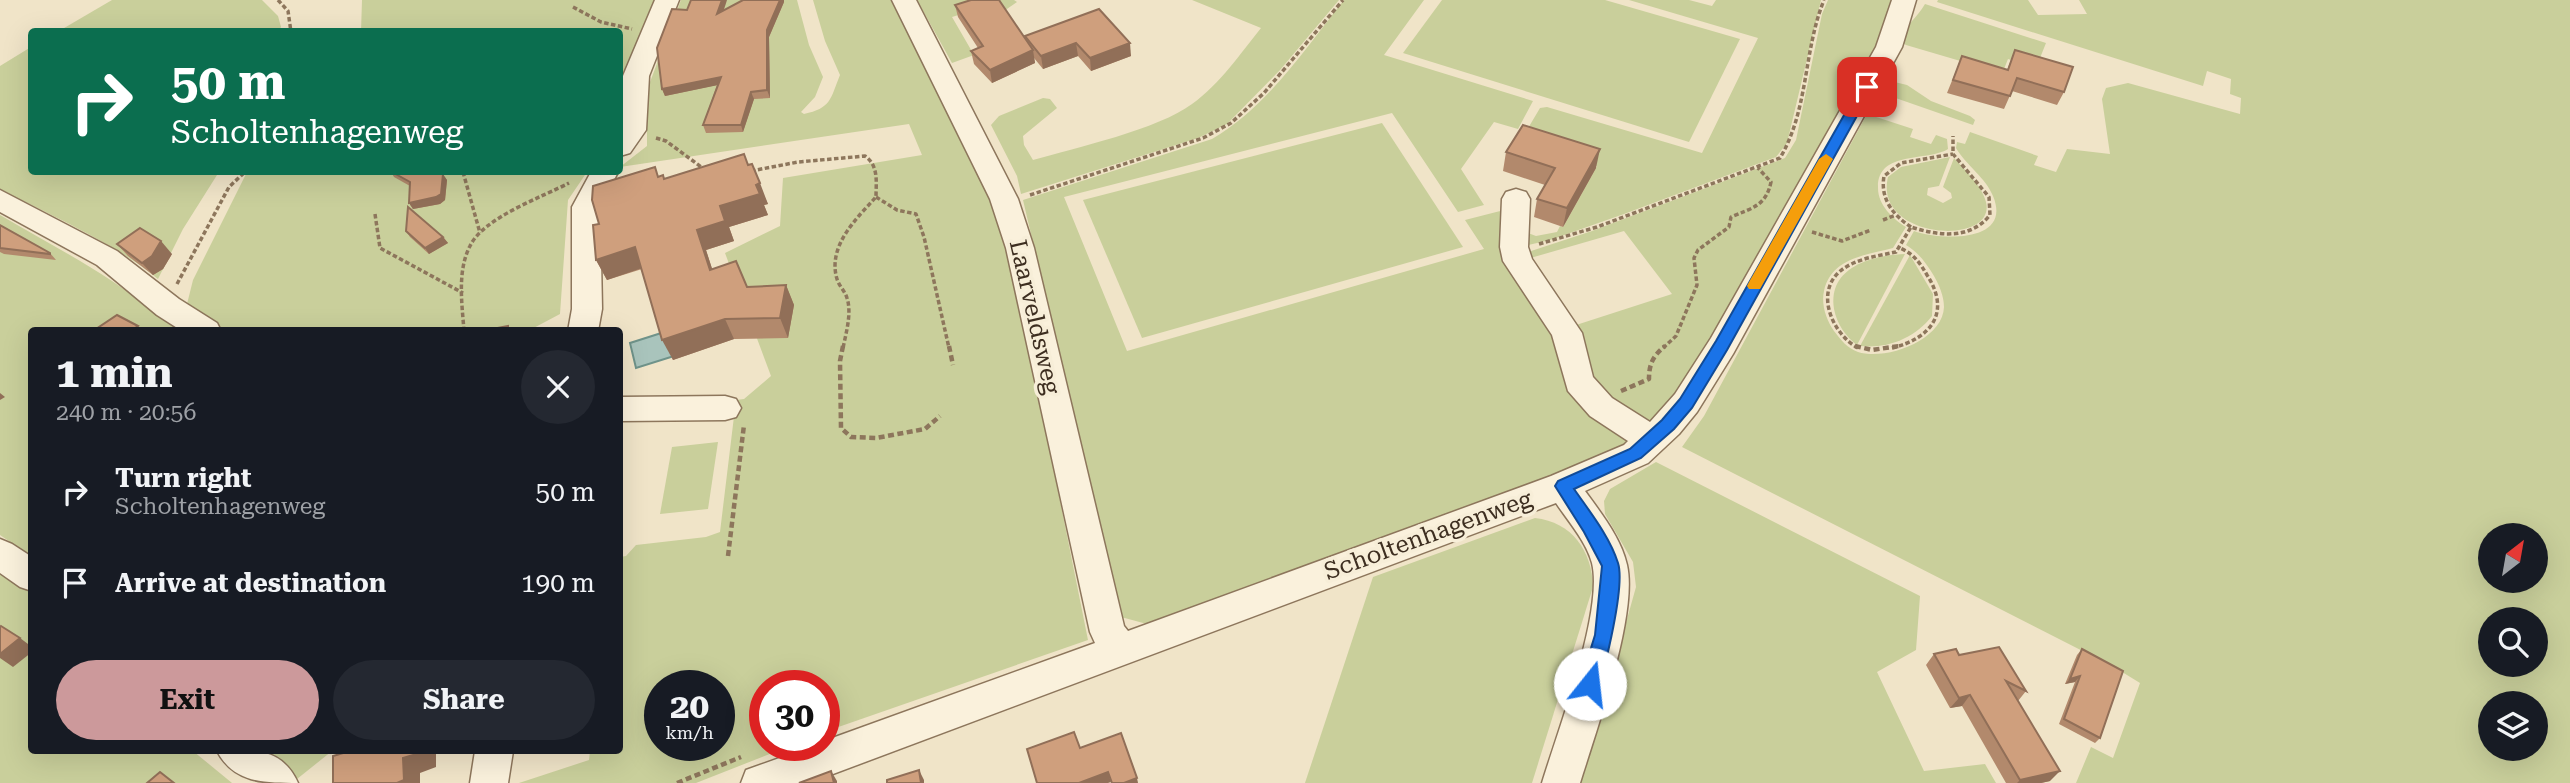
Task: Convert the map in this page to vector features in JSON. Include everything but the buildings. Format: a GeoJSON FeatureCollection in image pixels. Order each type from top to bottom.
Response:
{"type":"FeatureCollection","features":[{"type":"Feature","properties":{"kind":"street"},"geometry":{"type":"LineString","coordinates":[[624,143],[635,124],[635,80],[653,29],[667,0]]}},
{"type":"Feature","properties":{"kind":"street","name":"Laarveldsweg"},"geometry":{"type":"LineString","coordinates":[[904,0],[1006,203],[1020,248],[1108,632],[1121,649]]}},
{"type":"Feature","properties":{"kind":"street","name":"Scholtenhagenweg"},"geometry":{"type":"LineString","coordinates":[[757,767],[1121,649],[1563,486],[1636,454],[1652,440],[1693,392],[1889,47],[1904,0]]}},
{"type":"Feature","properties":{"kind":"street"},"geometry":{"type":"LineString","coordinates":[[584,327],[587,309],[586,207],[591,175]]}},
{"type":"Feature","properties":{"kind":"street"},"geometry":{"type":"LineString","coordinates":[[1516,199],[1515,252],[1518,261],[1567,333],[1578,382],[1601,407],[1652,440]]}},
{"type":"Feature","properties":{"kind":"street"},"geometry":{"type":"LineString","coordinates":[[0,200],[107,258],[168,307],[200,327]]}},
{"type":"Feature","properties":{"kind":"street"},"geometry":{"type":"LineString","coordinates":[[623,409],[725,408]]}},
{"type":"Feature","properties":{"kind":"street"},"geometry":{"type":"LineString","coordinates":[[1561,783],[1604,635],[1610,565],[1590,527],[1563,486]]}},
{"type":"Feature","properties":{"kind":"street"},"geometry":{"type":"LineString","coordinates":[[0,554],[28,573]]}},
{"type":"Feature","properties":{"kind":"street"},"geometry":{"type":"LineString","coordinates":[[240,754],[279,783]]}},
{"type":"Feature","properties":{"kind":"street"},"geometry":{"type":"LineString","coordinates":[[489,783],[494,754]]}},
{"type":"Feature","properties":{"kind":"path"},"geometry":{"type":"LineString","coordinates":[[278,0],[288,11],[290,28]]}},
{"type":"Feature","properties":{"kind":"path"},"geometry":{"type":"LineString","coordinates":[[1006,203],[1203,138],[1231,123],[1264,93],[1343,0]]}},
{"type":"Feature","properties":{"kind":"path"},"geometry":{"type":"LineString","coordinates":[[1515,252],[1597,227],[1780,158],[1791,143],[1824,0]]}},
{"type":"Feature","properties":{"kind":"path"},"geometry":{"type":"LineString","coordinates":[[573,7],[594,21],[618,28]]}},
{"type":"Feature","properties":{"kind":"path"},"geometry":{"type":"LineString","coordinates":[[623,28],[653,29]]}},
{"type":"Feature","properties":{"kind":"path"},"geometry":{"type":"LineString","coordinates":[[624,143],[643,134],[666,141],[710,172]]}},
{"type":"Feature","properties":{"kind":"path"},"geometry":{"type":"LineString","coordinates":[[1953,136],[1953,154],[1989,197],[1991,210],[1986,221],[1972,231],[1948,235],[1911,228],[1896,215],[1882,188],[1882,181],[1889,171],[1910,160],[1953,154]]}},
{"type":"Feature","properties":{"kind":"path"},"geometry":{"type":"LineString","coordinates":[[740,173],[798,162],[865,156],[872,161],[876,173],[876,197],[854,221],[838,246],[836,277],[848,300],[848,325],[840,361],[841,428],[851,437],[877,438],[925,429],[940,416]]}},
{"type":"Feature","properties":{"kind":"path"},"geometry":{"type":"LineString","coordinates":[[1601,407],[1619,392],[1649,379],[1649,367],[1654,356],[1676,336],[1697,285],[1694,258],[1698,250],[1729,227],[1731,217],[1761,207],[1769,196],[1771,182],[1758,168]]}},
{"type":"Feature","properties":{"kind":"path"},"geometry":{"type":"LineString","coordinates":[[168,307],[181,273],[210,217],[229,187],[242,175]]}},
{"type":"Feature","properties":{"kind":"path"},"geometry":{"type":"LineString","coordinates":[[464,175],[480,233]]}},
{"type":"Feature","properties":{"kind":"path"},"geometry":{"type":"LineString","coordinates":[[464,327],[463,275],[470,243],[490,224],[589,175]]}},
{"type":"Feature","properties":{"kind":"path"},"geometry":{"type":"LineString","coordinates":[[876,197],[897,210],[916,214],[924,237],[953,365]]}},
{"type":"Feature","properties":{"kind":"path"},"geometry":{"type":"LineString","coordinates":[[375,214],[380,248],[463,293]]}},
{"type":"Feature","properties":{"kind":"path"},"geometry":{"type":"LineString","coordinates":[[1883,220],[1896,215]]}},
{"type":"Feature","properties":{"kind":"path"},"geometry":{"type":"LineString","coordinates":[[1789,223],[1842,241],[1871,230]]}},
{"type":"Feature","properties":{"kind":"path"},"geometry":{"type":"LineString","coordinates":[[1900,248],[1910,251],[1919,261],[1936,290],[1939,308],[1935,321],[1902,345],[1879,350],[1854,347],[1843,339],[1832,320],[1828,302],[1831,284],[1840,271],[1853,262],[1896,251],[1911,228]]}},
{"type":"Feature","properties":{"kind":"path"},"geometry":{"type":"LineString","coordinates":[[725,408],[744,417],[745,435],[728,556]]}},
{"type":"Feature","properties":{"kind":"path"},"geometry":{"type":"LineString","coordinates":[[677,783],[757,767]]}},
{"type":"Feature","properties":{"kind":"green space"},"geometry":{"type":"Polygon","coordinates":[[[112,0],[262,0],[278,16],[281,27],[280,28],[64,28],[112,0]]]}},
{"type":"Feature","properties":{"kind":"green space"},"geometry":{"type":"Polygon","coordinates":[[[362,0],[662,0],[623,129],[623,28],[361,28],[362,0]]]}},
{"type":"Feature","properties":{"kind":"green space"},"geometry":{"type":"Polygon","coordinates":[[[681,0],[797,0],[809,45],[823,77],[815,97],[801,112],[804,114],[825,106],[840,75],[825,41],[813,0],[892,0],[1003,217],[1088,640],[840,726],[840,670],[749,670],[749,761],[752,761],[696,783],[519,783],[589,760],[590,754],[623,754],[623,556],[636,545],[706,537],[720,532],[736,400],[744,399],[771,376],[725,253],[780,226],[783,178],[922,155],[909,124],[623,165],[647,146],[647,90],[681,0]]]}},
{"type":"Feature","properties":{"kind":"green space"},"geometry":{"type":"Polygon","coordinates":[[[917,0],[1017,2],[1004,11],[997,3],[952,17],[974,55],[952,63],[917,0]]]}},
{"type":"Feature","properties":{"kind":"green space"},"geometry":{"type":"Polygon","coordinates":[[[1192,0],[1339,0],[1280,70],[1227,124],[1198,138],[1021,194],[1017,176],[991,125],[999,116],[1043,98],[1050,99],[1057,108],[1023,136],[1024,145],[1033,160],[1138,130],[1177,113],[1202,96],[1261,28],[1192,0]]]}},
{"type":"Feature","properties":{"kind":"green space"},"geometry":{"type":"Polygon","coordinates":[[[1344,0],[1424,0],[1384,55],[1533,101],[1518,129],[1494,122],[1461,169],[1484,205],[1458,212],[1392,113],[1064,197],[1127,351],[1484,249],[1465,220],[1508,209],[1504,243],[1630,444],[1556,481],[1158,627],[1121,617],[1023,200],[1212,139],[1232,126],[1267,94],[1344,0]]]}},
{"type":"Feature","properties":{"kind":"green space"},"geometry":{"type":"Polygon","coordinates":[[[1442,0],[1605,0],[1740,39],[1689,142],[1403,53],[1442,0]]]}},
{"type":"Feature","properties":{"kind":"green space"},"geometry":{"type":"Polygon","coordinates":[[[1629,0],[1689,0],[1712,6],[1716,0],[1821,0],[1787,143],[1776,157],[1624,214],[1550,240],[1524,246],[1523,231],[1536,236],[1557,232],[1560,226],[1563,227],[1597,166],[1521,140],[1540,108],[1547,107],[1702,153],[1758,38],[1629,0]]]}},
{"type":"Feature","properties":{"kind":"green space"},"geometry":{"type":"Polygon","coordinates":[[[1828,0],[1895,0],[1875,57],[1695,368],[1655,423],[1645,423],[1593,389],[1573,326],[1672,294],[1624,231],[1527,259],[1525,253],[1592,231],[1785,158],[1796,140],[1822,14],[1828,0]]]}},
{"type":"Feature","properties":{"kind":"green space"},"geometry":{"type":"Polygon","coordinates":[[[2028,0],[2038,15],[2087,14],[2079,0],[2570,0],[2570,783],[2076,783],[2091,747],[2113,758],[2140,683],[2114,667],[1682,447],[1704,416],[1867,114],[1913,129],[1910,137],[1931,144],[1936,135],[1947,139],[1948,149],[1894,162],[1886,168],[1880,176],[1878,188],[1883,206],[1906,227],[1893,248],[1851,260],[1834,271],[1828,280],[1823,301],[1831,327],[1851,348],[1870,354],[1911,345],[1924,338],[1941,319],[1944,303],[1938,283],[1922,259],[1906,245],[1914,231],[1955,237],[1983,231],[1993,223],[1996,212],[1990,189],[1956,148],[1957,142],[1965,144],[1970,132],[2038,156],[2034,165],[2056,172],[2067,149],[2110,154],[2102,99],[2106,88],[2128,83],[2240,114],[2241,98],[2230,94],[2231,79],[2207,71],[2203,86],[1937,2],[2028,0]]]}},
{"type":"Feature","properties":{"kind":"green space"},"geometry":{"type":"Polygon","coordinates":[[[1925,4],[2046,43],[2036,68],[2008,59],[2004,69],[1974,65],[1906,45],[1900,41],[1902,35],[1925,4]]]}},
{"type":"Feature","properties":{"kind":"green space"},"geometry":{"type":"Polygon","coordinates":[[[28,49],[28,175],[217,175],[183,229],[158,279],[103,242],[0,189],[0,66],[28,49]]]}},
{"type":"Feature","properties":{"kind":"green space"},"geometry":{"type":"Polygon","coordinates":[[[1882,79],[1907,85],[1931,101],[1970,116],[1975,120],[1973,125],[1887,95],[1877,107],[1870,103],[1882,79]]]}},
{"type":"Feature","properties":{"kind":"green space"},"geometry":{"type":"Polygon","coordinates":[[[1382,123],[1463,247],[1142,338],[1083,200],[1382,123]]]}},
{"type":"Feature","properties":{"kind":"green space"},"geometry":{"type":"Polygon","coordinates":[[[1950,157],[1939,186],[1928,188],[1927,195],[1943,203],[1952,198],[1951,193],[1943,187],[1954,158],[1981,190],[1986,202],[1984,216],[1973,226],[1956,230],[1936,230],[1915,224],[1899,214],[1888,198],[1888,177],[1901,167],[1950,157]]]}},
{"type":"Feature","properties":{"kind":"green space"},"geometry":{"type":"Polygon","coordinates":[[[246,175],[585,175],[568,200],[560,314],[536,327],[219,327],[187,304],[193,280],[246,175]]]}},
{"type":"Feature","properties":{"kind":"green space"},"geometry":{"type":"Polygon","coordinates":[[[0,215],[98,272],[175,327],[28,327],[28,554],[0,535],[0,215]]]}},
{"type":"Feature","properties":{"kind":"green space"},"geometry":{"type":"Polygon","coordinates":[[[1905,254],[1857,345],[1842,329],[1835,314],[1834,295],[1838,283],[1845,273],[1855,266],[1879,257],[1905,254]]]}},
{"type":"Feature","properties":{"kind":"green space"},"geometry":{"type":"Polygon","coordinates":[[[1910,255],[1933,294],[1932,316],[1918,330],[1891,344],[1860,346],[1910,255]]]}},
{"type":"Feature","properties":{"kind":"green space"},"geometry":{"type":"Polygon","coordinates":[[[718,442],[708,509],[660,514],[672,447],[718,442]]]}},
{"type":"Feature","properties":{"kind":"green space"},"geometry":{"type":"Polygon","coordinates":[[[1656,462],[1920,596],[1916,650],[1877,672],[1924,771],[1985,764],[1996,783],[1581,783],[1636,587],[1633,562],[1605,514],[1604,501],[1610,489],[1656,462]]]}},
{"type":"Feature","properties":{"kind":"green space"},"geometry":{"type":"Polygon","coordinates":[[[1535,518],[1560,525],[1578,540],[1589,562],[1593,587],[1532,783],[1305,783],[1373,577],[1535,518]]]}},
{"type":"Feature","properties":{"kind":"green space"},"geometry":{"type":"Polygon","coordinates":[[[0,570],[28,589],[28,754],[197,754],[232,783],[0,783],[0,570]]]}},
{"type":"Feature","properties":{"kind":"green space"},"geometry":{"type":"Polygon","coordinates":[[[259,754],[328,754],[297,779],[259,754]]]}},
{"type":"Feature","properties":{"kind":"water"},"geometry":{"type":"Polygon","coordinates":[[[702,320],[709,345],[636,368],[630,343],[702,320]]]}},
{"type":"Feature","properties":{"kind":"slow traffic"},"geometry":{"type":"LineString","coordinates":[[1755,286],[1826,159]]}},
{"type":"Feature","properties":{"kind":"route"},"geometry":{"type":"LineString","coordinates":[[1590,684],[1604,635],[1610,594],[1610,565],[1590,527],[1563,486],[1636,454],[1668,425],[1686,403],[1722,346],[1867,87]]}}]}
